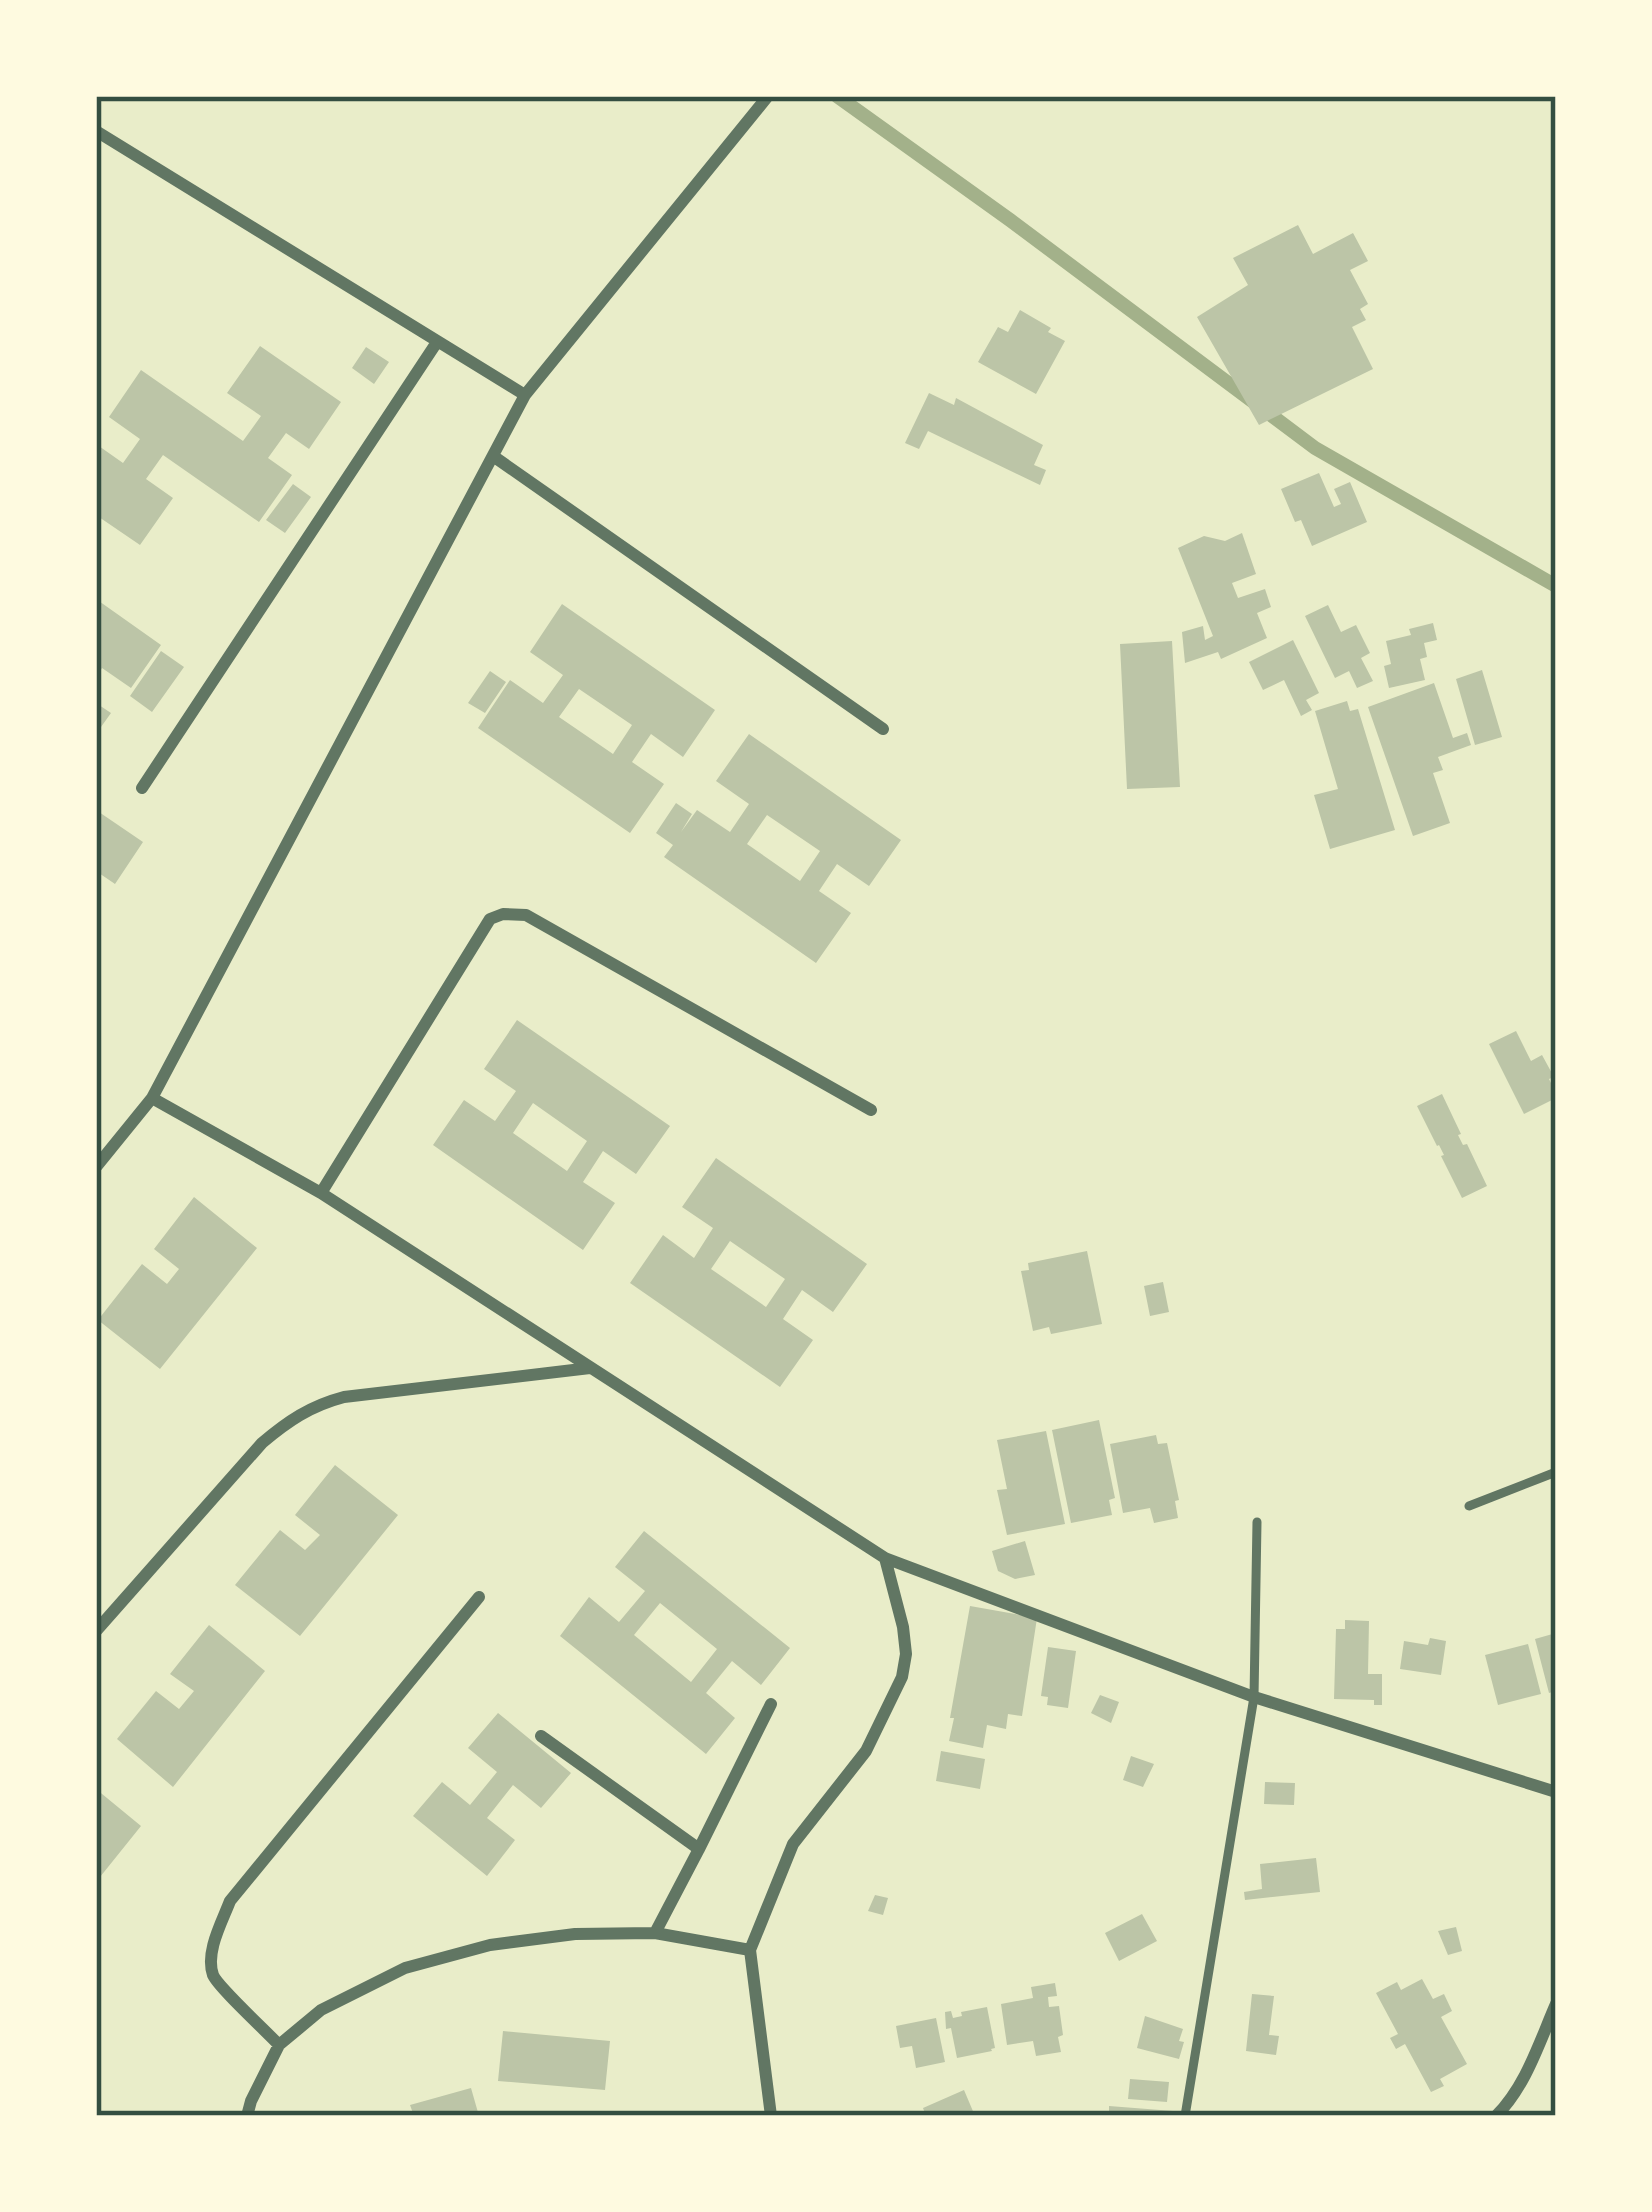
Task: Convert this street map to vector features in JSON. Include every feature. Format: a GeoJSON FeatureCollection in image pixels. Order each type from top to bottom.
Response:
{"type":"FeatureCollection","features":[{"type":"Feature","properties":{"kind":"street"},"geometry":{"type":"LineString","coordinates":[[96,1167],[152,1098],[525,394],[768,96]]}},
{"type":"Feature","properties":{"kind":"street"},"geometry":{"type":"LineString","coordinates":[[96,130],[525,394]]}},
{"type":"Feature","properties":{"kind":"street"},"geometry":{"type":"LineString","coordinates":[[142,788],[437,342]]}},
{"type":"Feature","properties":{"kind":"street"},"geometry":{"type":"LineString","coordinates":[[493,457],[883,729]]}},
{"type":"Feature","properties":{"kind":"street"},"geometry":{"type":"LineString","coordinates":[[322,1193],[490,919],[503,914],[526,915],[871,1110]]}},
{"type":"Feature","properties":{"kind":"street"},"geometry":{"type":"LineString","coordinates":[[152,1098],[322,1193],[885,1558],[1254,1697],[1556,1792]]}},
{"type":"Feature","properties":{"kind":"street"},"geometry":{"type":"LineString","coordinates":[[96,1631],[262,1443],[291,1418],[344,1397],[591,1367]]}},
{"type":"Feature","properties":{"kind":"street"},"geometry":{"type":"LineString","coordinates":[[772,2116],[750,1950],[793,1844],[866,1751],[902,1677],[903,1627],[885,1558]]}},
{"type":"Feature","properties":{"kind":"street"},"geometry":{"type":"LineString","coordinates":[[279,2045],[214,1977],[212,1957],[230,1901],[479,1597]]}},
{"type":"Feature","properties":{"kind":"street"},"geometry":{"type":"LineString","coordinates":[[655,1933],[771,1704]]}},
{"type":"Feature","properties":{"kind":"street"},"geometry":{"type":"LineString","coordinates":[[541,1736],[699,1849]]}},
{"type":"Feature","properties":{"kind":"street"},"geometry":{"type":"LineString","coordinates":[[247,2116],[279,2045],[321,2010],[405,1968],[490,1945],[575,1934],[655,1933],[750,1950]]}},
{"type":"Feature","properties":{"kind":"street"},"geometry":{"type":"LineString","coordinates":[[1496,2116],[1525,2075],[1556,2004]]}},
{"type":"Feature","properties":{"kind":"lane"},"geometry":{"type":"LineString","coordinates":[[1469,1506],[1556,1472]]}},
{"type":"Feature","properties":{"kind":"lane"},"geometry":{"type":"LineString","coordinates":[[1184,2116],[1254,1697],[1257,1522]]}},
{"type":"Feature","properties":{"kind":"building"},"geometry":{"type":"Polygon","coordinates":[[[1298,225],[1313,254],[1353,233],[1368,261],[1350,270],[1368,304],[1360,309],[1366,320],[1352,327],[1373,369],[1259,425],[1197,317],[1248,285],[1233,258],[1298,225]]]}},
{"type":"Feature","properties":{"kind":"building"},"geometry":{"type":"Polygon","coordinates":[[[1020,310],[1065,341],[1036,394],[978,362],[998,327],[1008,332],[1020,310]]]}},
{"type":"Feature","properties":{"kind":"building"},"geometry":{"type":"Polygon","coordinates":[[[260,346],[341,402],[309,449],[286,433],[268,458],[292,475],[259,522],[163,455],[146,479],[173,498],[140,545],[96,515],[96,444],[123,463],[140,439],[109,417],[141,370],[243,441],[261,416],[227,393],[260,346]]]}},
{"type":"Feature","properties":{"kind":"building"},"geometry":{"type":"Polygon","coordinates":[[[366,347],[389,362],[374,384],[352,368],[366,347]]]}},
{"type":"Feature","properties":{"kind":"building"},"geometry":{"type":"Polygon","coordinates":[[[929,393],[954,405],[956,398],[1043,445],[1034,465],[1046,470],[1040,485],[928,431],[919,449],[905,443],[929,393]]]}},
{"type":"Feature","properties":{"kind":"building"},"geometry":{"type":"Polygon","coordinates":[[[1319,473],[1334,507],[1341,504],[1334,489],[1350,482],[1367,522],[1312,546],[1281,489],[1319,473]]]}},
{"type":"Feature","properties":{"kind":"building"},"geometry":{"type":"Polygon","coordinates":[[[293,484],[311,497],[285,533],[266,520],[293,484]]]}},
{"type":"Feature","properties":{"kind":"building"},"geometry":{"type":"Polygon","coordinates":[[[1242,533],[1256,574],[1232,583],[1238,598],[1265,589],[1271,607],[1257,613],[1267,638],[1221,659],[1218,652],[1185,663],[1182,632],[1203,626],[1205,640],[1213,636],[1178,548],[1204,536],[1225,541],[1242,533]]]}},
{"type":"Feature","properties":{"kind":"building"},"geometry":{"type":"Polygon","coordinates":[[[96,599],[161,645],[131,688],[102,668],[96,678],[96,599]]]}},
{"type":"Feature","properties":{"kind":"building"},"geometry":{"type":"Polygon","coordinates":[[[562,604],[715,710],[683,757],[651,734],[632,762],[664,784],[630,833],[478,728],[510,680],[543,703],[563,675],[530,652],[562,604]],[[579,689],[559,717],[613,754],[632,725],[579,689]]]}},
{"type":"Feature","properties":{"kind":"building"},"geometry":{"type":"Polygon","coordinates":[[[1328,605],[1341,632],[1356,625],[1370,653],[1361,658],[1373,681],[1357,688],[1349,671],[1335,678],[1305,616],[1328,605]]]}},
{"type":"Feature","properties":{"kind":"building"},"geometry":{"type":"Polygon","coordinates":[[[1433,623],[1437,640],[1424,643],[1427,657],[1420,659],[1425,680],[1389,688],[1386,641],[1433,623]]]}},
{"type":"Feature","properties":{"kind":"building"},"geometry":{"type":"Polygon","coordinates":[[[1293,640],[1319,693],[1306,700],[1312,710],[1301,716],[1284,680],[1263,690],[1249,662],[1293,640]]]}},
{"type":"Feature","properties":{"kind":"building"},"geometry":{"type":"Polygon","coordinates":[[[1172,641],[1180,787],[1127,789],[1120,644],[1172,641]]]}},
{"type":"Feature","properties":{"kind":"building"},"geometry":{"type":"Polygon","coordinates":[[[161,651],[184,667],[152,712],[130,696],[161,651]]]}},
{"type":"Feature","properties":{"kind":"building"},"geometry":{"type":"Polygon","coordinates":[[[1482,670],[1502,737],[1475,745],[1456,679],[1482,670]]]}},
{"type":"Feature","properties":{"kind":"building"},"geometry":{"type":"Polygon","coordinates":[[[490,671],[506,682],[485,713],[468,703],[490,671]]]}},
{"type":"Feature","properties":{"kind":"building"},"geometry":{"type":"Polygon","coordinates":[[[1434,683],[1453,738],[1467,733],[1471,745],[1438,757],[1443,770],[1433,773],[1450,823],[1413,836],[1368,707],[1434,683]]]}},
{"type":"Feature","properties":{"kind":"building"},"geometry":{"type":"Polygon","coordinates":[[[1347,701],[1350,711],[1358,709],[1395,830],[1330,849],[1314,795],[1338,789],[1315,711],[1347,701]]]}},
{"type":"Feature","properties":{"kind":"building"},"geometry":{"type":"Polygon","coordinates":[[[96,703],[111,713],[96,734],[96,703]]]}},
{"type":"Feature","properties":{"kind":"building"},"geometry":{"type":"Polygon","coordinates":[[[749,734],[901,840],[869,886],[837,864],[819,891],[851,913],[816,963],[664,857],[673,845],[656,833],[676,803],[692,814],[681,832],[697,810],[730,832],[749,804],[716,781],[749,734]],[[767,815],[747,844],[800,881],[820,851],[767,815]]]}},
{"type":"Feature","properties":{"kind":"building"},"geometry":{"type":"Polygon","coordinates":[[[96,810],[143,842],[115,884],[96,871],[96,810]]]}},
{"type":"Feature","properties":{"kind":"building"},"geometry":{"type":"Polygon","coordinates":[[[517,1020],[670,1126],[636,1174],[603,1151],[583,1182],[615,1203],[583,1250],[433,1145],[464,1100],[495,1121],[516,1091],[484,1069],[517,1020]],[[533,1103],[513,1133],[567,1171],[587,1141],[533,1103]]]}},
{"type":"Feature","properties":{"kind":"building"},"geometry":{"type":"Polygon","coordinates":[[[1516,1031],[1531,1061],[1542,1055],[1554,1077],[1549,1079],[1556,1093],[1556,1098],[1524,1114],[1489,1044],[1516,1031]]]}},
{"type":"Feature","properties":{"kind":"building"},"geometry":{"type":"Polygon","coordinates":[[[1442,1094],[1458,1135],[1487,1186],[1462,1198],[1417,1106],[1442,1094]]]}},
{"type":"Feature","properties":{"kind":"building"},"geometry":{"type":"Polygon","coordinates":[[[716,1158],[867,1264],[833,1312],[802,1290],[783,1319],[813,1340],[780,1387],[630,1283],[663,1235],[694,1258],[713,1228],[682,1207],[716,1158]],[[730,1241],[711,1269],[766,1307],[785,1279],[730,1241]]]}},
{"type":"Feature","properties":{"kind":"building"},"geometry":{"type":"Polygon","coordinates":[[[194,1197],[257,1248],[160,1369],[98,1320],[142,1264],[167,1284],[179,1269],[154,1249],[194,1197]]]}},
{"type":"Feature","properties":{"kind":"building"},"geometry":{"type":"Polygon","coordinates":[[[1087,1251],[1102,1324],[1051,1334],[1049,1327],[1033,1331],[1021,1271],[1029,1270],[1028,1263],[1087,1251]]]}},
{"type":"Feature","properties":{"kind":"building"},"geometry":{"type":"Polygon","coordinates":[[[1163,1282],[1169,1312],[1150,1316],[1144,1286],[1163,1282]]]}},
{"type":"Feature","properties":{"kind":"building"},"geometry":{"type":"Polygon","coordinates":[[[1099,1420],[1115,1498],[1109,1500],[1112,1515],[1071,1523],[1052,1430],[1099,1420]]]}},
{"type":"Feature","properties":{"kind":"building"},"geometry":{"type":"Polygon","coordinates":[[[1046,1431],[1065,1524],[1007,1535],[997,1490],[1007,1489],[997,1440],[1046,1431]]]}},
{"type":"Feature","properties":{"kind":"building"},"geometry":{"type":"Polygon","coordinates":[[[1156,1435],[1158,1444],[1167,1443],[1179,1500],[1175,1501],[1178,1518],[1154,1523],[1150,1508],[1123,1513],[1110,1444],[1156,1435]]]}},
{"type":"Feature","properties":{"kind":"building"},"geometry":{"type":"Polygon","coordinates":[[[335,1465],[398,1515],[300,1636],[235,1585],[280,1530],[305,1550],[320,1535],[295,1515],[335,1465]]]}},
{"type":"Feature","properties":{"kind":"building"},"geometry":{"type":"Polygon","coordinates":[[[644,1531],[790,1648],[761,1685],[732,1661],[706,1693],[735,1718],[706,1754],[560,1636],[589,1597],[619,1622],[645,1591],[615,1567],[644,1531]],[[660,1603],[634,1635],[691,1682],[717,1649],[660,1603]]]}},
{"type":"Feature","properties":{"kind":"building"},"geometry":{"type":"Polygon","coordinates":[[[1025,1541],[1035,1575],[1015,1579],[998,1571],[992,1551],[1025,1541]]]}},
{"type":"Feature","properties":{"kind":"building"},"geometry":{"type":"Polygon","coordinates":[[[970,1606],[1037,1618],[1022,1716],[1008,1714],[1006,1729],[987,1725],[983,1748],[949,1741],[970,1606]]]}},
{"type":"Feature","properties":{"kind":"building"},"geometry":{"type":"Polygon","coordinates":[[[1345,1620],[1369,1621],[1368,1674],[1382,1674],[1382,1705],[1374,1705],[1374,1700],[1334,1699],[1336,1629],[1345,1629],[1345,1620]]]}},
{"type":"Feature","properties":{"kind":"building"},"geometry":{"type":"Polygon","coordinates":[[[209,1625],[265,1671],[173,1787],[117,1739],[156,1691],[179,1709],[194,1691],[170,1674],[209,1625]]]}},
{"type":"Feature","properties":{"kind":"building"},"geometry":{"type":"Polygon","coordinates":[[[1556,1633],[1556,1691],[1549,1693],[1535,1639],[1556,1633]]]}},
{"type":"Feature","properties":{"kind":"building"},"geometry":{"type":"Polygon","coordinates":[[[1430,1638],[1446,1641],[1441,1675],[1400,1669],[1404,1641],[1428,1645],[1430,1638]]]}},
{"type":"Feature","properties":{"kind":"building"},"geometry":{"type":"Polygon","coordinates":[[[1528,1644],[1541,1694],[1498,1705],[1485,1655],[1528,1644]]]}},
{"type":"Feature","properties":{"kind":"building"},"geometry":{"type":"Polygon","coordinates":[[[1048,1647],[1076,1651],[1068,1708],[1047,1705],[1048,1697],[1041,1696],[1048,1647]]]}},
{"type":"Feature","properties":{"kind":"building"},"geometry":{"type":"Polygon","coordinates":[[[1100,1695],[1119,1702],[1111,1723],[1091,1713],[1100,1695]]]}},
{"type":"Feature","properties":{"kind":"building"},"geometry":{"type":"Polygon","coordinates":[[[498,1713],[571,1773],[541,1808],[513,1785],[487,1818],[515,1840],[487,1876],[413,1816],[442,1782],[470,1805],[497,1772],[468,1748],[498,1713]]]}},
{"type":"Feature","properties":{"kind":"building"},"geometry":{"type":"Polygon","coordinates":[[[941,1751],[985,1759],[980,1789],[936,1781],[941,1751]]]}},
{"type":"Feature","properties":{"kind":"building"},"geometry":{"type":"Polygon","coordinates":[[[1131,1756],[1154,1764],[1143,1787],[1123,1780],[1131,1756]]]}},
{"type":"Feature","properties":{"kind":"building"},"geometry":{"type":"Polygon","coordinates":[[[1265,1782],[1295,1783],[1294,1805],[1264,1804],[1265,1782]]]}},
{"type":"Feature","properties":{"kind":"building"},"geometry":{"type":"Polygon","coordinates":[[[96,1789],[141,1826],[96,1882],[96,1789]]]}},
{"type":"Feature","properties":{"kind":"building"},"geometry":{"type":"Polygon","coordinates":[[[1316,1858],[1320,1892],[1245,1900],[1244,1892],[1262,1889],[1260,1864],[1316,1858]]]}},
{"type":"Feature","properties":{"kind":"building"},"geometry":{"type":"Polygon","coordinates":[[[875,1895],[888,1898],[883,1915],[868,1911],[875,1895]]]}},
{"type":"Feature","properties":{"kind":"building"},"geometry":{"type":"Polygon","coordinates":[[[1142,1914],[1157,1941],[1119,1961],[1105,1933],[1142,1914]]]}},
{"type":"Feature","properties":{"kind":"building"},"geometry":{"type":"Polygon","coordinates":[[[1456,1927],[1462,1951],[1448,1955],[1438,1931],[1456,1927]]]}},
{"type":"Feature","properties":{"kind":"building"},"geometry":{"type":"Polygon","coordinates":[[[1422,1979],[1433,1999],[1444,1994],[1452,2011],[1441,2017],[1467,2064],[1440,2079],[1444,2086],[1431,2092],[1405,2044],[1396,2049],[1390,2038],[1398,2034],[1376,1993],[1397,1982],[1401,1990],[1422,1979]]]}},
{"type":"Feature","properties":{"kind":"building"},"geometry":{"type":"Polygon","coordinates":[[[1055,1983],[1057,1996],[1048,1997],[1049,2007],[1059,2006],[1061,2052],[1036,2056],[1033,2041],[1007,2045],[1001,2004],[1033,1998],[1031,1987],[1055,1983]]]}},
{"type":"Feature","properties":{"kind":"building"},"geometry":{"type":"Polygon","coordinates":[[[1252,1994],[1274,1996],[1269,2035],[1279,2036],[1276,2055],[1246,2051],[1252,1994]]]}},
{"type":"Feature","properties":{"kind":"building"},"geometry":{"type":"Polygon","coordinates":[[[987,2007],[995,2048],[957,2058],[945,2012],[951,2011],[953,2018],[987,2007]]]}},
{"type":"Feature","properties":{"kind":"building"},"geometry":{"type":"Polygon","coordinates":[[[1145,2016],[1183,2029],[1179,2059],[1137,2048],[1145,2016]]]}},
{"type":"Feature","properties":{"kind":"building"},"geometry":{"type":"Polygon","coordinates":[[[936,2018],[945,2062],[916,2068],[912,2046],[900,2048],[896,2026],[936,2018]]]}},
{"type":"Feature","properties":{"kind":"building"},"geometry":{"type":"Polygon","coordinates":[[[503,2031],[610,2041],[605,2090],[498,2081],[503,2031]]]}},
{"type":"Feature","properties":{"kind":"building"},"geometry":{"type":"Polygon","coordinates":[[[1130,2079],[1169,2082],[1167,2102],[1128,2099],[1130,2079]]]}},
{"type":"Feature","properties":{"kind":"building"},"geometry":{"type":"Polygon","coordinates":[[[471,2088],[479,2116],[414,2116],[410,2105],[471,2088]]]}},
{"type":"Feature","properties":{"kind":"building"},"geometry":{"type":"Polygon","coordinates":[[[964,2090],[975,2116],[926,2116],[923,2108],[964,2090]]]}},
{"type":"Feature","properties":{"kind":"building"},"geometry":{"type":"Polygon","coordinates":[[[1109,2106],[1173,2111],[1173,2116],[1109,2116],[1109,2106]]]}},
{"type":"Feature","properties":{"kind":"waterway"},"geometry":{"type":"LineString","coordinates":[[837,96],[1315,448],[1556,586]]}}]}
